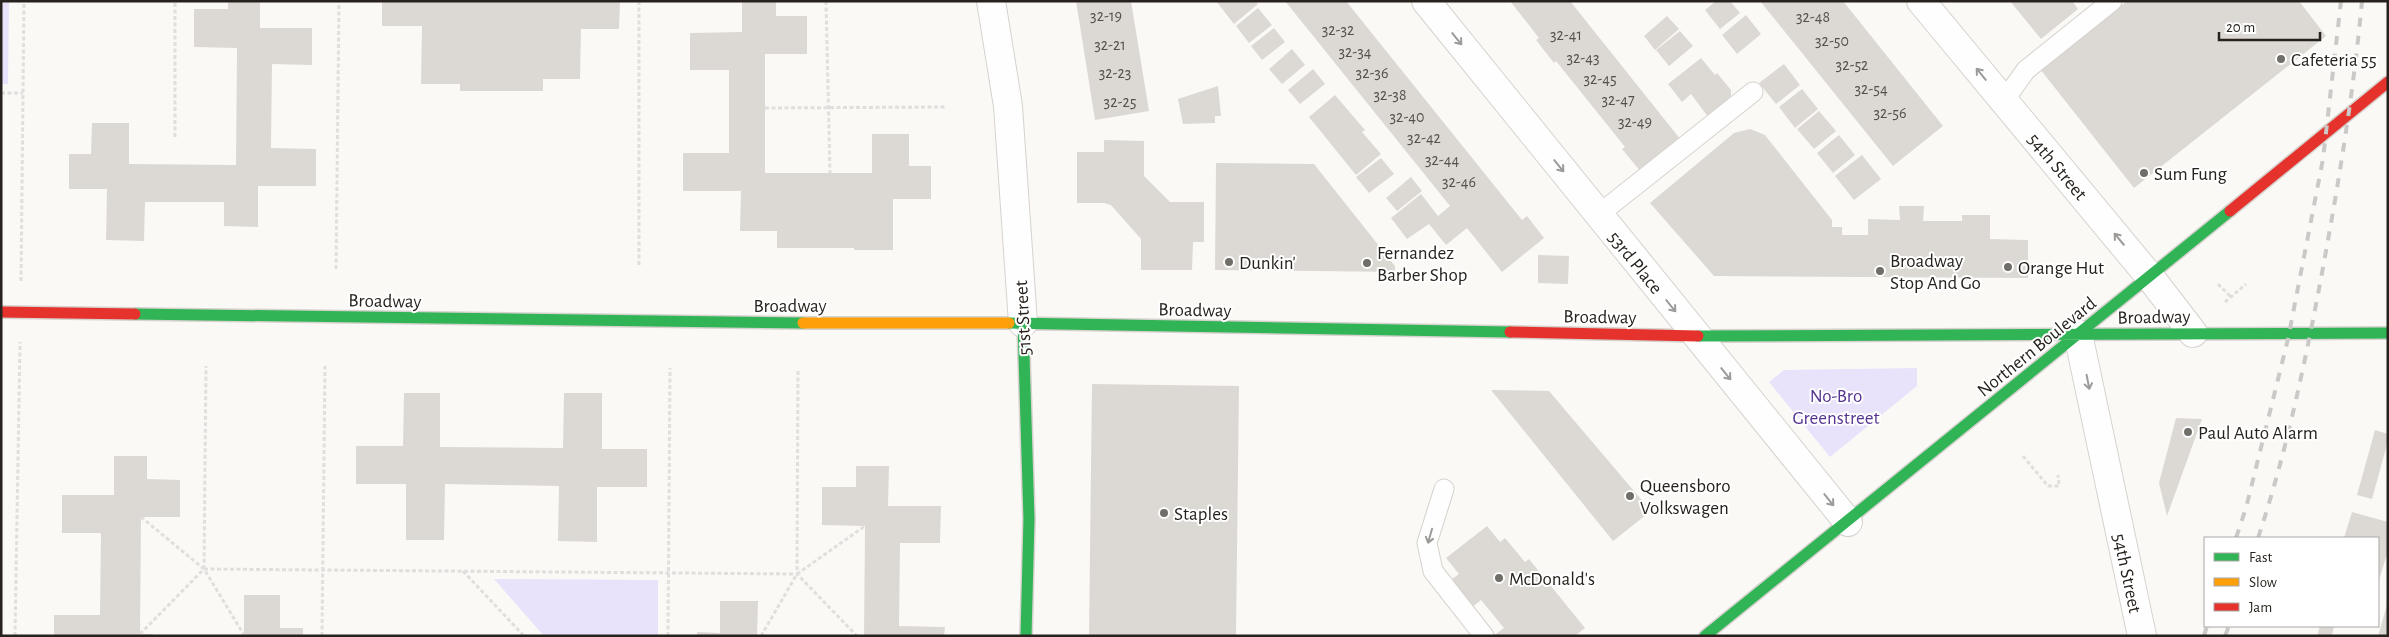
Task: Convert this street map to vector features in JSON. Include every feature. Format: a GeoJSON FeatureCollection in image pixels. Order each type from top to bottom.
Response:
{"type":"FeatureCollection","features":[{"type":"Feature","properties":{"kind":"main road","name":"Northern Boulevard"},"geometry":{"type":"LineString","coordinates":[[1705,636],[1848,522],[2388,82]]}},
{"type":"Feature","properties":{"kind":"main road","name":"Broadway"},"geometry":{"type":"LineString","coordinates":[[1,312],[798,323],[1023,323],[1695,336],[2388,333]]}},
{"type":"Feature","properties":{"kind":"main road","name":"51st Street"},"geometry":{"type":"LineString","coordinates":[[1023,323],[1028,432],[1029,517],[1026,636]]}},
{"type":"Feature","properties":{"kind":"street","name":"51st Street"},"geometry":{"type":"LineString","coordinates":[[991,1],[1008,106],[1023,323]]}},
{"type":"Feature","properties":{"kind":"street","name":"53rd Place"},"geometry":{"type":"LineString","coordinates":[[1426,1],[1695,336],[1848,522]]}},
{"type":"Feature","properties":{"kind":"street","name":"54th Street"},"geometry":{"type":"LineString","coordinates":[[1921,1],[2150,277],[2193,333]]}},
{"type":"Feature","properties":{"kind":"street","name":"54th Street"},"geometry":{"type":"LineString","coordinates":[[2078,334],[2142,636]]}},
{"type":"Feature","properties":{"kind":"lane"},"geometry":{"type":"LineString","coordinates":[[2003,102],[2026,70],[2112,1]]}},
{"type":"Feature","properties":{"kind":"lane"},"geometry":{"type":"LineString","coordinates":[[1598,215],[1753,92]]}},
{"type":"Feature","properties":{"kind":"lane"},"geometry":{"type":"LineString","coordinates":[[1444,489],[1427,543],[1433,571],[1484,636]]}},
{"type":"Feature","properties":{"kind":"path"},"geometry":{"type":"LineString","coordinates":[[14,636],[21,312],[24,1]]}},
{"type":"Feature","properties":{"kind":"path"},"geometry":{"type":"LineString","coordinates":[[175,1],[175,137]]}},
{"type":"Feature","properties":{"kind":"path"},"geometry":{"type":"LineString","coordinates":[[336,269],[339,1]]}},
{"type":"Feature","properties":{"kind":"path"},"geometry":{"type":"LineString","coordinates":[[638,1],[639,266]]}},
{"type":"Feature","properties":{"kind":"path"},"geometry":{"type":"LineString","coordinates":[[826,1],[830,173]]}},
{"type":"Feature","properties":{"kind":"path"},"geometry":{"type":"LineString","coordinates":[[1,93],[23,93]]}},
{"type":"Feature","properties":{"kind":"path"},"geometry":{"type":"LineString","coordinates":[[765,108],[945,107]]}},
{"type":"Feature","properties":{"kind":"path"},"geometry":{"type":"LineString","coordinates":[[2043,265],[2038,268],[2043,274]]}},
{"type":"Feature","properties":{"kind":"path"},"geometry":{"type":"LineString","coordinates":[[2218,284],[2231,297]]}},
{"type":"Feature","properties":{"kind":"path"},"geometry":{"type":"LineString","coordinates":[[2219,308],[2246,284]]}},
{"type":"Feature","properties":{"kind":"path"},"geometry":{"type":"LineString","coordinates":[[140,634],[204,569],[206,366]]}},
{"type":"Feature","properties":{"kind":"path"},"geometry":{"type":"LineString","coordinates":[[322,636],[325,366]]}},
{"type":"Feature","properties":{"kind":"path"},"geometry":{"type":"LineString","coordinates":[[668,636],[670,368]]}},
{"type":"Feature","properties":{"kind":"path"},"geometry":{"type":"LineString","coordinates":[[798,371],[797,574],[857,636]]}},
{"type":"Feature","properties":{"kind":"path"},"geometry":{"type":"LineString","coordinates":[[2024,456],[2048,486],[2059,486],[2058,475]]}},
{"type":"Feature","properties":{"kind":"path"},"geometry":{"type":"LineString","coordinates":[[141,517],[204,569],[244,635]]}},
{"type":"Feature","properties":{"kind":"path"},"geometry":{"type":"LineString","coordinates":[[761,636],[797,574],[865,526]]}},
{"type":"Feature","properties":{"kind":"path"},"geometry":{"type":"LineString","coordinates":[[204,569],[797,574]]}},
{"type":"Feature","properties":{"kind":"path"},"geometry":{"type":"LineString","coordinates":[[463,570],[524,636]]}},
{"type":"Feature","properties":{"kind":"green space"},"geometry":{"type":"Polygon","coordinates":[[[1,1],[9,1],[8,84],[1,84],[1,1]]]}},
{"type":"Feature","properties":{"kind":"green space","name":"No-Bro Greenstreet"},"geometry":{"type":"Polygon","coordinates":[[[1917,368],[1917,386],[1830,457],[1769,382],[1784,370],[1917,368]]]}},
{"type":"Feature","properties":{"kind":"green space"},"geometry":{"type":"Polygon","coordinates":[[[494,579],[658,580],[658,636],[544,636],[494,579]]]}},
{"type":"Feature","properties":{"kind":"building"},"geometry":{"type":"Polygon","coordinates":[[[228,1],[260,1],[260,28],[312,28],[312,65],[272,64],[271,148],[316,149],[316,186],[258,186],[258,227],[224,226],[224,202],[145,202],[144,241],[106,240],[107,189],[69,189],[69,154],[91,154],[92,123],[129,123],[129,164],[236,165],[237,48],[194,47],[194,9],[228,9],[228,1]]]}},
{"type":"Feature","properties":{"kind":"building"},"geometry":{"type":"Polygon","coordinates":[[[382,1],[620,1],[619,29],[581,29],[580,79],[543,79],[543,91],[460,91],[460,84],[421,84],[422,26],[382,26],[382,1]]]}},
{"type":"Feature","properties":{"kind":"building"},"geometry":{"type":"Polygon","coordinates":[[[742,1],[776,1],[776,16],[807,16],[807,54],[765,54],[765,173],[872,173],[872,134],[909,134],[909,166],[931,166],[931,199],[893,199],[893,250],[777,248],[777,231],[740,231],[741,191],[683,191],[683,153],[729,153],[729,70],[690,70],[690,33],[742,32],[742,1]]]}},
{"type":"Feature","properties":{"kind":"building"},"geometry":{"type":"Polygon","coordinates":[[[1076,1],[1131,1],[1149,111],[1095,120],[1076,1]]]}},
{"type":"Feature","properties":{"kind":"building"},"geometry":{"type":"Polygon","coordinates":[[[1216,1],[1256,1],[1258,4],[1234,24],[1216,1]]]}},
{"type":"Feature","properties":{"kind":"building"},"geometry":{"type":"Polygon","coordinates":[[[1285,1],[1346,1],[1522,220],[1527,216],[1544,238],[1502,272],[1467,228],[1446,245],[1429,224],[1407,239],[1391,218],[1421,194],[1438,216],[1450,206],[1285,1]]]}},
{"type":"Feature","properties":{"kind":"building"},"geometry":{"type":"Polygon","coordinates":[[[1510,1],[1570,1],[1681,140],[1641,172],[1622,149],[1625,147],[1556,61],[1554,63],[1536,40],[1539,38],[1510,1]]]}},
{"type":"Feature","properties":{"kind":"building"},"geometry":{"type":"Polygon","coordinates":[[[1716,1],[1730,1],[1740,13],[1720,29],[1705,10],[1716,1]]]}},
{"type":"Feature","properties":{"kind":"building"},"geometry":{"type":"Polygon","coordinates":[[[1760,1],[1843,1],[1943,126],[1893,166],[1760,1]]]}},
{"type":"Feature","properties":{"kind":"building"},"geometry":{"type":"Polygon","coordinates":[[[2010,1],[2072,1],[2078,9],[2041,39],[2010,1]]]}},
{"type":"Feature","properties":{"kind":"building"},"geometry":{"type":"Polygon","coordinates":[[[2127,1],[2299,1],[2326,36],[2134,188],[2040,69],[2127,1]]]}},
{"type":"Feature","properties":{"kind":"building"},"geometry":{"type":"Polygon","coordinates":[[[1258,8],[1272,25],[1249,43],[1236,26],[1258,8]]]}},
{"type":"Feature","properties":{"kind":"building"},"geometry":{"type":"Polygon","coordinates":[[[1746,15],[1761,34],[1737,54],[1722,35],[1746,15]]]}},
{"type":"Feature","properties":{"kind":"building"},"geometry":{"type":"Polygon","coordinates":[[[1667,16],[1679,29],[1655,50],[1644,36],[1667,16]]]}},
{"type":"Feature","properties":{"kind":"building"},"geometry":{"type":"Polygon","coordinates":[[[1274,28],[1285,42],[1262,60],[1251,46],[1274,28]]]}},
{"type":"Feature","properties":{"kind":"building"},"geometry":{"type":"Polygon","coordinates":[[[1680,31],[1693,46],[1669,66],[1656,50],[1680,31]]]}},
{"type":"Feature","properties":{"kind":"building"},"geometry":{"type":"Polygon","coordinates":[[[1292,49],[1305,65],[1282,84],[1269,69],[1292,49]]]}},
{"type":"Feature","properties":{"kind":"building"},"geometry":{"type":"Polygon","coordinates":[[[1701,58],[1731,90],[1731,101],[1709,118],[1691,94],[1682,102],[1668,84],[1701,58]]]}},
{"type":"Feature","properties":{"kind":"building"},"geometry":{"type":"Polygon","coordinates":[[[1784,64],[1800,85],[1776,104],[1759,83],[1784,64]]]}},
{"type":"Feature","properties":{"kind":"building"},"geometry":{"type":"Polygon","coordinates":[[[1313,69],[1325,84],[1300,104],[1288,90],[1313,69]]]}},
{"type":"Feature","properties":{"kind":"building"},"geometry":{"type":"Polygon","coordinates":[[[1218,86],[1221,116],[1215,116],[1215,123],[1183,124],[1178,99],[1218,86]]]}},
{"type":"Feature","properties":{"kind":"building"},"geometry":{"type":"Polygon","coordinates":[[[1802,89],[1818,109],[1795,128],[1779,107],[1802,89]]]}},
{"type":"Feature","properties":{"kind":"building"},"geometry":{"type":"Polygon","coordinates":[[[1335,95],[1365,130],[1362,132],[1381,154],[1356,175],[1309,117],[1335,95]]]}},
{"type":"Feature","properties":{"kind":"building"},"geometry":{"type":"Polygon","coordinates":[[[1819,111],[1836,131],[1814,149],[1797,129],[1819,111]]]}},
{"type":"Feature","properties":{"kind":"building"},"geometry":{"type":"Polygon","coordinates":[[[1750,129],[1765,135],[1832,220],[1832,227],[1842,227],[1842,235],[1868,235],[1868,219],[1900,220],[1899,206],[1924,206],[1923,221],[1962,221],[1962,215],[1990,215],[1990,239],[2028,240],[2028,278],[1714,276],[1650,203],[1734,133],[1750,129]]]}},
{"type":"Feature","properties":{"kind":"building"},"geometry":{"type":"Polygon","coordinates":[[[1839,135],[1855,155],[1833,173],[1817,153],[1839,135]]]}},
{"type":"Feature","properties":{"kind":"building"},"geometry":{"type":"Polygon","coordinates":[[[1104,140],[1144,141],[1144,176],[1170,202],[1204,202],[1204,242],[1193,242],[1192,270],[1141,270],[1141,239],[1111,205],[1104,203],[1077,203],[1077,152],[1104,152],[1104,140]]]}},
{"type":"Feature","properties":{"kind":"building"},"geometry":{"type":"Polygon","coordinates":[[[1862,155],[1881,179],[1854,200],[1835,176],[1862,155]]]}},
{"type":"Feature","properties":{"kind":"building"},"geometry":{"type":"Polygon","coordinates":[[[1381,158],[1394,174],[1369,193],[1356,177],[1381,158]]]}},
{"type":"Feature","properties":{"kind":"building"},"geometry":{"type":"Polygon","coordinates":[[[1216,163],[1314,164],[1395,266],[1395,272],[1215,270],[1216,163]]]}},
{"type":"Feature","properties":{"kind":"building"},"geometry":{"type":"Polygon","coordinates":[[[1411,177],[1422,191],[1397,211],[1386,198],[1411,177]]]}},
{"type":"Feature","properties":{"kind":"building"},"geometry":{"type":"Polygon","coordinates":[[[1538,255],[1569,256],[1568,284],[1538,283],[1538,255]]]}},
{"type":"Feature","properties":{"kind":"building","name":"Staples"},"geometry":{"type":"Polygon","coordinates":[[[1092,384],[1239,386],[1236,636],[1089,636],[1092,384]]]}},
{"type":"Feature","properties":{"kind":"building"},"geometry":{"type":"Polygon","coordinates":[[[1491,390],[1549,391],[1651,511],[1613,541],[1491,390]]]}},
{"type":"Feature","properties":{"kind":"building"},"geometry":{"type":"Polygon","coordinates":[[[404,393],[440,393],[440,447],[563,448],[564,393],[602,393],[602,449],[647,449],[647,487],[597,487],[597,542],[558,541],[559,486],[445,484],[444,540],[406,540],[406,484],[356,484],[356,446],[403,446],[404,393]]]}},
{"type":"Feature","properties":{"kind":"building"},"geometry":{"type":"Polygon","coordinates":[[[2176,418],[2202,419],[2167,516],[2159,483],[2176,418]]]}},
{"type":"Feature","properties":{"kind":"building"},"geometry":{"type":"Polygon","coordinates":[[[2375,430],[2388,434],[2388,441],[2372,499],[2357,495],[2375,430]]]}},
{"type":"Feature","properties":{"kind":"building"},"geometry":{"type":"Polygon","coordinates":[[[114,456],[147,456],[147,479],[180,480],[180,517],[141,517],[140,634],[153,634],[153,636],[54,636],[54,615],[100,615],[101,533],[62,533],[62,495],[114,495],[114,456]]]}},
{"type":"Feature","properties":{"kind":"building"},"geometry":{"type":"Polygon","coordinates":[[[856,466],[889,466],[888,506],[941,506],[940,543],[900,543],[899,626],[945,627],[944,636],[864,636],[865,526],[822,525],[822,487],[856,487],[856,466]]]}},
{"type":"Feature","properties":{"kind":"building"},"geometry":{"type":"Polygon","coordinates":[[[2352,512],[2388,522],[2388,551],[2379,580],[2379,537],[2344,537],[2352,512]]]}},
{"type":"Feature","properties":{"kind":"building","name":"McDonald's"},"geometry":{"type":"Polygon","coordinates":[[[1487,526],[1500,542],[1505,538],[1525,562],[1529,559],[1585,628],[1575,636],[1493,636],[1504,628],[1481,600],[1471,608],[1449,581],[1459,574],[1446,558],[1487,526]]]}},
{"type":"Feature","properties":{"kind":"building"},"geometry":{"type":"Polygon","coordinates":[[[244,595],[280,595],[280,628],[303,628],[303,636],[244,636],[244,595]]]}},
{"type":"Feature","properties":{"kind":"building"},"geometry":{"type":"Polygon","coordinates":[[[720,601],[758,601],[757,636],[697,636],[697,632],[720,633],[720,601]]]}},
{"type":"Feature","properties":{"kind":"building"},"geometry":{"type":"Polygon","coordinates":[[[2387,605],[2388,636],[2378,636],[2387,605]]]}},
{"type":"Feature","properties":{"kind":"building"},"geometry":{"type":"Polygon","coordinates":[[[2320,627],[2334,627],[2332,636],[2317,636],[2320,627]]]}},
{"type":"Feature","properties":{"kind":"railway"},"geometry":{"type":"LineString","coordinates":[[2236,537],[2246,508],[2288,339],[2323,159],[2341,1]]}},
{"type":"Feature","properties":{"kind":"railway"},"geometry":{"type":"LineString","coordinates":[[2258,537],[2277,477],[2307,352],[2344,145],[2362,1]]}},
{"type":"Feature","properties":{"kind":"railway"},"geometry":{"type":"LineString","coordinates":[[2204,636],[2207,627]]}},
{"type":"Feature","properties":{"kind":"railway"},"geometry":{"type":"LineString","coordinates":[[2225,636],[2229,627]]}},
{"type":"Feature","properties":{"kind":"traffic: fast"},"geometry":{"type":"LineString","coordinates":[[1705,636],[2230,211]]}},
{"type":"Feature","properties":{"kind":"traffic: fast"},"geometry":{"type":"LineString","coordinates":[[135,314],[803,323]]}},
{"type":"Feature","properties":{"kind":"traffic: fast"},"geometry":{"type":"LineString","coordinates":[[1009,323],[1510,332]]}},
{"type":"Feature","properties":{"kind":"traffic: fast"},"geometry":{"type":"LineString","coordinates":[[1023,323],[1029,519],[1026,636]]}},
{"type":"Feature","properties":{"kind":"traffic: fast"},"geometry":{"type":"LineString","coordinates":[[1698,336],[2388,333]]}},
{"type":"Feature","properties":{"kind":"traffic: slow"},"geometry":{"type":"LineString","coordinates":[[803,323],[1009,323]]}},
{"type":"Feature","properties":{"kind":"traffic: jam"},"geometry":{"type":"LineString","coordinates":[[2230,211],[2388,82]]}},
{"type":"Feature","properties":{"kind":"traffic: jam"},"geometry":{"type":"LineString","coordinates":[[1,312],[135,314]]}},
{"type":"Feature","properties":{"kind":"traffic: jam"},"geometry":{"type":"LineString","coordinates":[[1510,332],[1698,336]]}},
{"type":"Feature","properties":{"kind":"place","name":"Cafeteria 55"},"geometry":{"type":"Point","coordinates":[2281,59]}},
{"type":"Feature","properties":{"kind":"place","name":"Sum Fung"},"geometry":{"type":"Point","coordinates":[2144,173]}},
{"type":"Feature","properties":{"kind":"place","name":"Dunkin'"},"geometry":{"type":"Point","coordinates":[1229,262]}},
{"type":"Feature","properties":{"kind":"place","name":"Fernandez Barber Shop"},"geometry":{"type":"Point","coordinates":[1367,263]}},
{"type":"Feature","properties":{"kind":"place","name":"Orange Hut"},"geometry":{"type":"Point","coordinates":[2008,267]}},
{"type":"Feature","properties":{"kind":"place","name":"Broadway Stop And Go"},"geometry":{"type":"Point","coordinates":[1880,271]}},
{"type":"Feature","properties":{"kind":"place","name":"Paul Auto Alarm"},"geometry":{"type":"Point","coordinates":[2188,432]}},
{"type":"Feature","properties":{"kind":"place","name":"Queensboro Volkswagen"},"geometry":{"type":"Point","coordinates":[1630,496]}},
{"type":"Feature","properties":{"kind":"place","name":"Staples"},"geometry":{"type":"Point","coordinates":[1164,513]}},
{"type":"Feature","properties":{"kind":"place","name":"McDonald's"},"geometry":{"type":"Point","coordinates":[1499,578]}}]}
